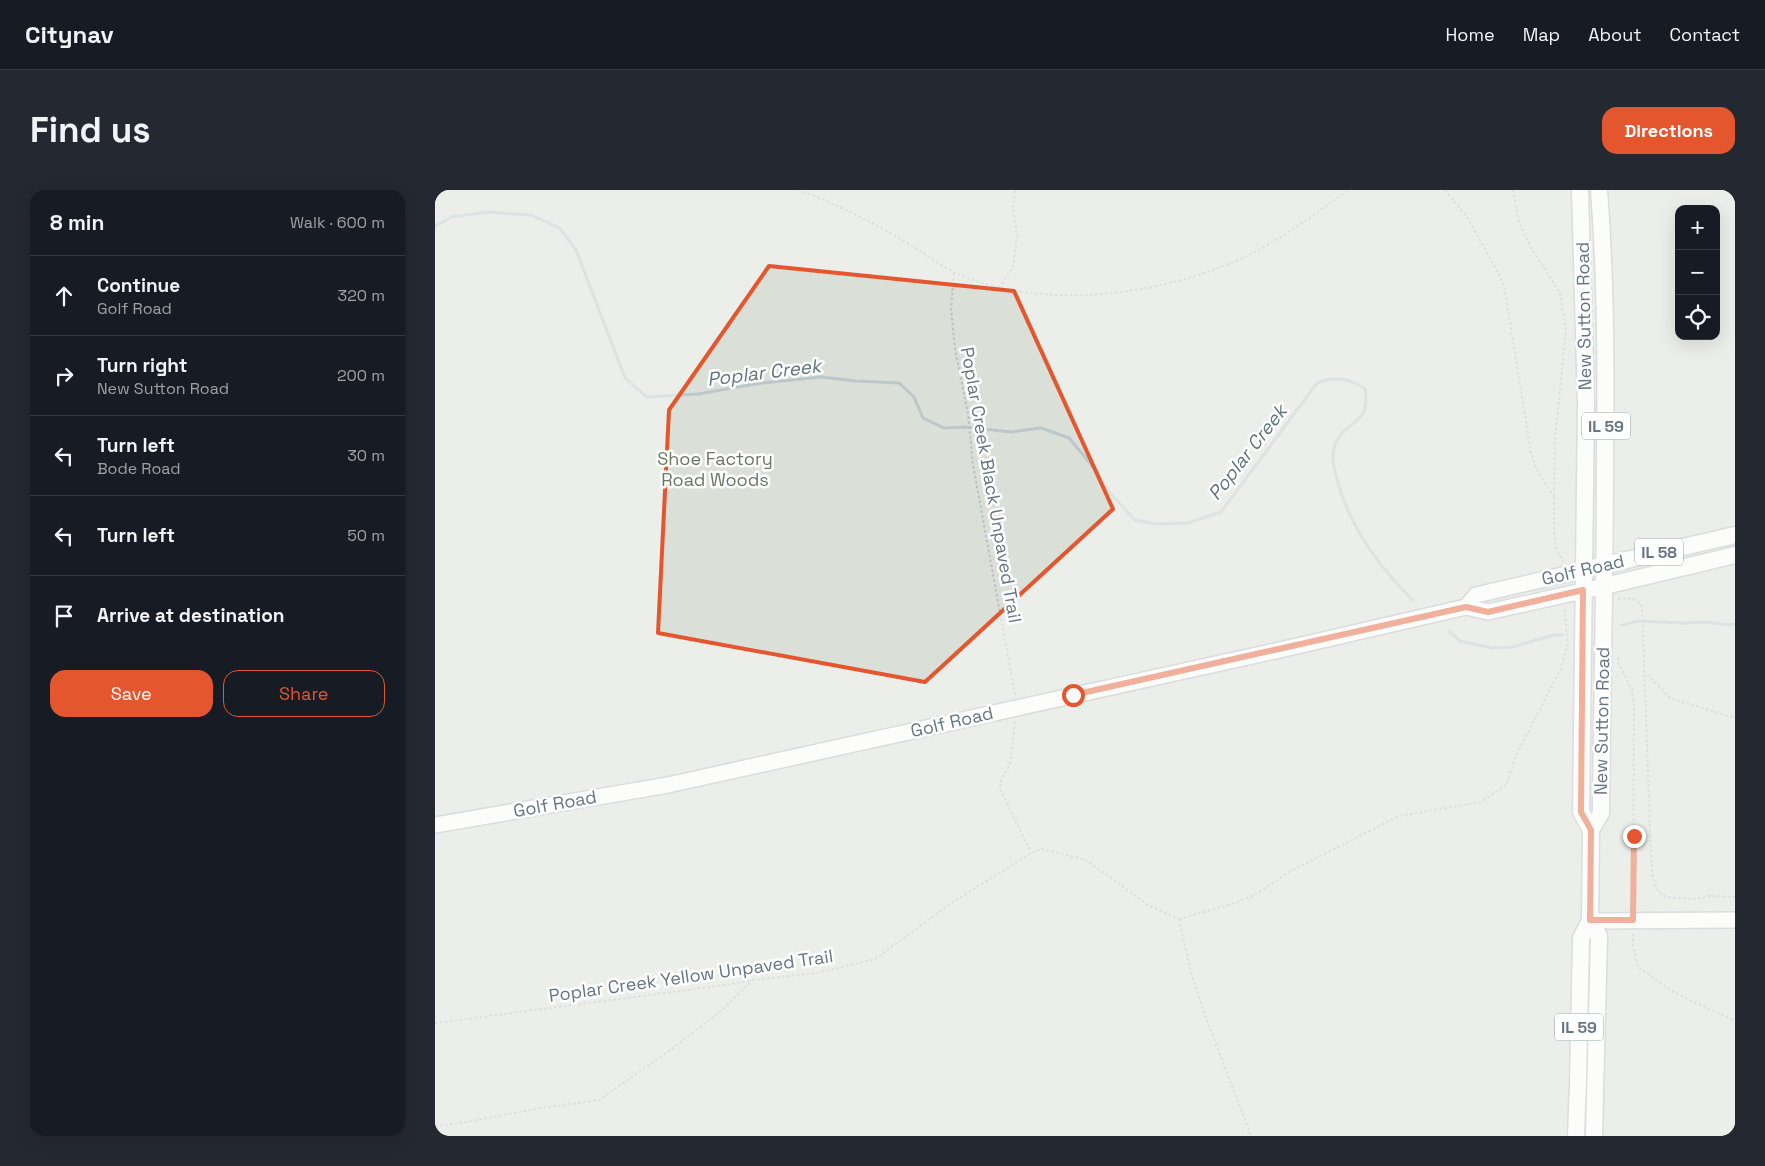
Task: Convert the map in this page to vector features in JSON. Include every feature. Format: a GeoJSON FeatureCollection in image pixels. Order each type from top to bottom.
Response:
{"type":"FeatureCollection","features":[{"type":"Feature","properties":{"kind":"main road","name":"New Sutton Road"},"geometry":{"type":"LineString","coordinates":[[1576,1136],[1581,938],[1590,920],[1591,830],[1581,812],[1586,404],[1580,190]]}},
{"type":"Feature","properties":{"kind":"main road","name":"New Sutton Road"},"geometry":{"type":"LineString","coordinates":[[1591,830],[1601,813],[1605,586],[1606,367],[1599,190]]}},
{"type":"Feature","properties":{"kind":"main road","name":"Golf Road"},"geometry":{"type":"LineString","coordinates":[[1466,607],[1476,595],[1735,534]]}},
{"type":"Feature","properties":{"kind":"main road","name":"Golf Road"},"geometry":{"type":"LineString","coordinates":[[435,826],[668,784],[1466,607],[1488,612],[1735,555]]}},
{"type":"Feature","properties":{"kind":"main road","name":"New Sutton Road"},"geometry":{"type":"LineString","coordinates":[[1590,920],[1599,936],[1594,1136]]}},
{"type":"Feature","properties":{"kind":"main road"},"geometry":{"type":"LineString","coordinates":[[1590,920],[1735,920]]}},
{"type":"Feature","properties":{"kind":"path"},"geometry":{"type":"LineString","coordinates":[[799,190],[859,216],[954,273],[999,288],[1074,296],[1126,292],[1203,273],[1232,263],[1265,247],[1349,190]]}},
{"type":"Feature","properties":{"kind":"path"},"geometry":{"type":"LineString","coordinates":[[999,288],[1013,267],[1017,236],[1013,207],[1015,190]]}},
{"type":"Feature","properties":{"kind":"path"},"geometry":{"type":"LineString","coordinates":[[1445,190],[1467,217],[1504,286],[1531,453],[1536,468],[1554,497]]}},
{"type":"Feature","properties":{"kind":"path"},"geometry":{"type":"LineString","coordinates":[[1513,190],[1519,222],[1530,246],[1560,293],[1566,332],[1555,438],[1554,497],[1556,548],[1563,561]]}},
{"type":"Feature","properties":{"kind":"path","name":"Poplar Creek Black Unpaved Trail"},"geometry":{"type":"LineString","coordinates":[[954,273],[951,309],[955,349],[968,414],[973,465],[1015,700]]}},
{"type":"Feature","properties":{"kind":"path"},"geometry":{"type":"LineString","coordinates":[[1617,599],[1632,598],[1639,602],[1642,607],[1651,854],[1653,875],[1659,891],[1666,897],[1696,899],[1709,896],[1735,897]]}},
{"type":"Feature","properties":{"kind":"path"},"geometry":{"type":"LineString","coordinates":[[1015,719],[1010,764],[1000,782],[1001,791],[1031,853],[1042,849],[1086,860],[1148,905],[1179,919],[1232,904],[1256,894],[1291,871],[1399,816],[1481,802],[1507,784],[1515,758],[1561,668],[1568,643],[1564,608]]}},
{"type":"Feature","properties":{"kind":"path"},"geometry":{"type":"LineString","coordinates":[[1617,654],[1618,662],[1632,690],[1634,706],[1633,946],[1638,967],[1675,993],[1735,1021]]}},
{"type":"Feature","properties":{"kind":"path"},"geometry":{"type":"LineString","coordinates":[[1644,671],[1670,698],[1735,718]]}},
{"type":"Feature","properties":{"kind":"path","name":"Poplar Creek Yellow Unpaved Trail"},"geometry":{"type":"LineString","coordinates":[[435,1023],[753,980],[817,974],[875,959],[950,904],[1031,853]]}},
{"type":"Feature","properties":{"kind":"path"},"geometry":{"type":"LineString","coordinates":[[1179,919],[1191,972],[1251,1136]]}},
{"type":"Feature","properties":{"kind":"path"},"geometry":{"type":"LineString","coordinates":[[435,1126],[599,1100],[672,1049],[723,1009],[753,980]]}},
{"type":"Feature","properties":{"kind":"highlighted area"},"geometry":{"type":"Polygon","coordinates":[[[769,266],[1014,291],[1113,509],[925,682],[658,633],[669,410],[769,266]]]}},
{"type":"Feature","properties":{"kind":"green space","name":"Shoe Factory Road Woods"},"geometry":{"type":"Polygon","coordinates":[[[435,190],[1735,190],[1735,1136],[435,1136],[435,190]]]}},
{"type":"Feature","properties":{"kind":"waterway","name":"Poplar Creek"},"geometry":{"type":"LineString","coordinates":[[435,226],[452,217],[488,212],[531,215],[560,228],[576,250],[625,378],[647,397],[698,394],[761,383],[821,377],[899,383],[914,397],[923,418],[944,428],[965,427],[1011,432],[1041,428],[1069,438],[1090,463],[1111,494],[1135,520],[1156,524],[1188,523],[1221,512],[1317,383],[1336,379],[1354,383],[1365,389],[1365,409],[1362,415],[1341,434],[1336,442],[1333,456],[1337,479],[1349,513],[1366,544],[1388,573],[1413,600]]}},
{"type":"Feature","properties":{"kind":"waterway","name":"Poplar Creek"},"geometry":{"type":"LineString","coordinates":[[1622,625],[1639,621],[1735,624]]}},
{"type":"Feature","properties":{"kind":"waterway","name":"Poplar Creek"},"geometry":{"type":"LineString","coordinates":[[1450,632],[1460,641],[1491,648],[1512,647],[1554,635],[1563,635]]}},
{"type":"Feature","properties":{"kind":"route"},"geometry":{"type":"LineString","coordinates":[[1073,695],[1466,607],[1488,612],[1583,590],[1581,812],[1591,830],[1590,920],[1633,920],[1634,836]]}}]}
